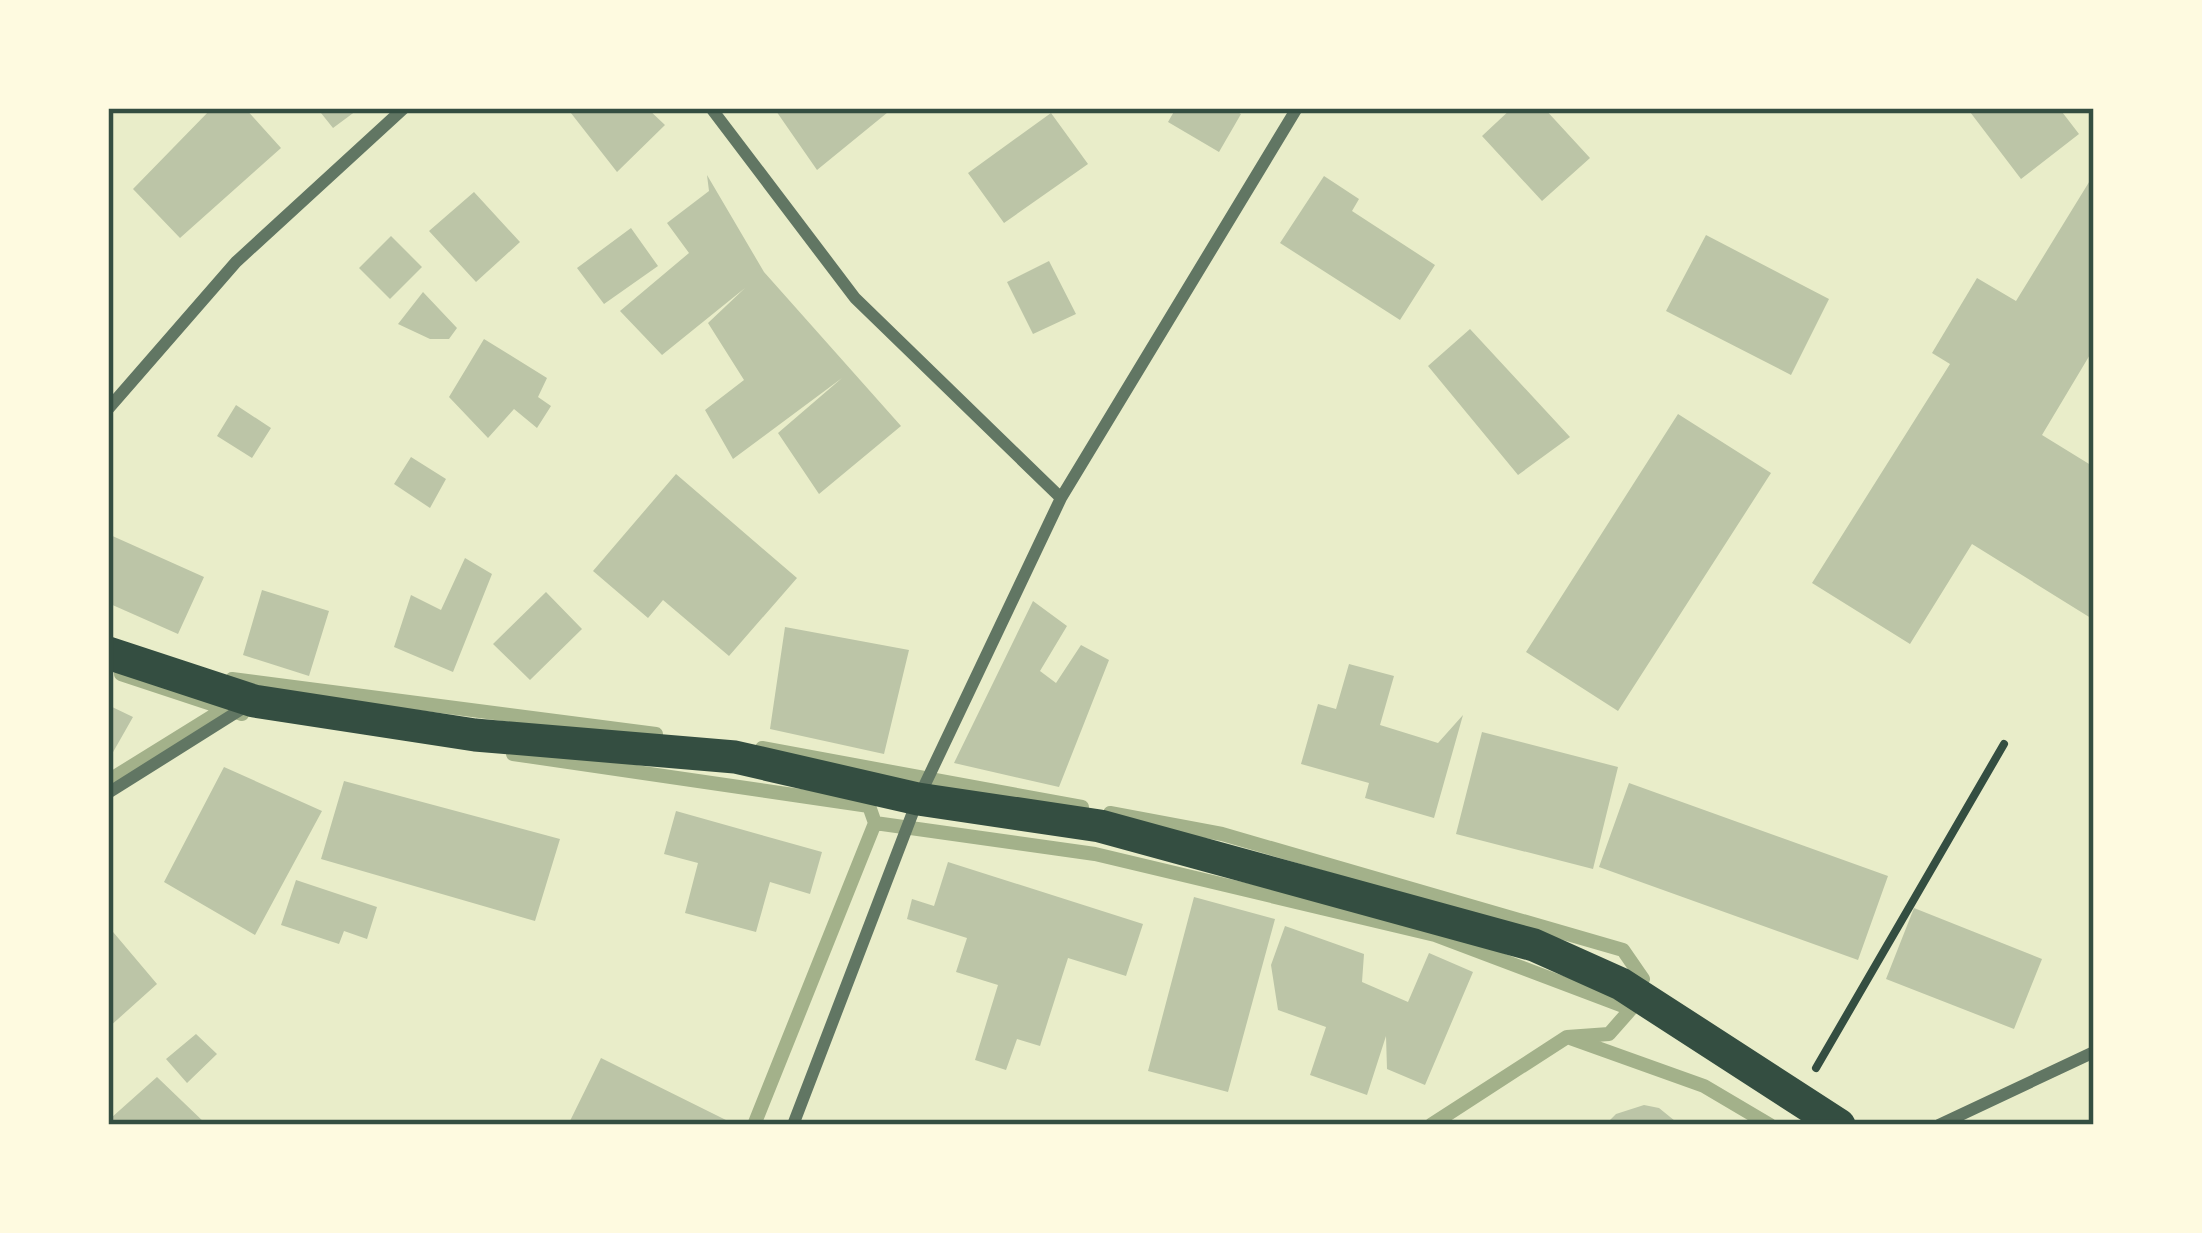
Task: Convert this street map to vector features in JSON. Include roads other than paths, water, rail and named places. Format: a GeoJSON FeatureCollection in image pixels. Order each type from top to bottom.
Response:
{"type":"FeatureCollection","features":[{"type":"Feature","properties":{"kind":"highway"},"geometry":{"type":"LineString","coordinates":[[108,653],[254,701],[475,735],[735,758],[918,799],[1100,826],[1534,945],[1621,984],[1839,1125]]}},
{"type":"Feature","properties":{"kind":"street"},"geometry":{"type":"LineString","coordinates":[[108,409],[236,262],[404,108]]}},
{"type":"Feature","properties":{"kind":"street"},"geometry":{"type":"LineString","coordinates":[[711,108],[855,298],[1060,498]]}},
{"type":"Feature","properties":{"kind":"street"},"geometry":{"type":"LineString","coordinates":[[793,1125],[918,799],[1060,498],[1297,108]]}},
{"type":"Feature","properties":{"kind":"street"},"geometry":{"type":"LineString","coordinates":[[108,793],[254,701]]}},
{"type":"Feature","properties":{"kind":"street"},"geometry":{"type":"LineString","coordinates":[[1939,1125],[2094,1052]]}},
{"type":"Feature","properties":{"kind":"waterway"},"geometry":{"type":"LineString","coordinates":[[121,674],[242,714]]}},
{"type":"Feature","properties":{"kind":"waterway"},"geometry":{"type":"LineString","coordinates":[[232,679],[656,734]]}},
{"type":"Feature","properties":{"kind":"waterway"},"geometry":{"type":"LineString","coordinates":[[108,781],[221,711]]}},
{"type":"Feature","properties":{"kind":"waterway"},"geometry":{"type":"LineString","coordinates":[[762,748],[1082,807]]}},
{"type":"Feature","properties":{"kind":"waterway"},"geometry":{"type":"LineString","coordinates":[[513,754],[869,806],[875,823],[1095,854],[1435,935],[1631,1009]]}},
{"type":"Feature","properties":{"kind":"waterway"},"geometry":{"type":"LineString","coordinates":[[1110,813],[1222,834],[1623,950],[1643,979],[1631,1009],[1609,1034],[1567,1037]]}},
{"type":"Feature","properties":{"kind":"waterway"},"geometry":{"type":"LineString","coordinates":[[754,1125],[875,823]]}},
{"type":"Feature","properties":{"kind":"waterway"},"geometry":{"type":"LineString","coordinates":[[1431,1125],[1567,1037],[1704,1086],[1770,1125]]}}]}
